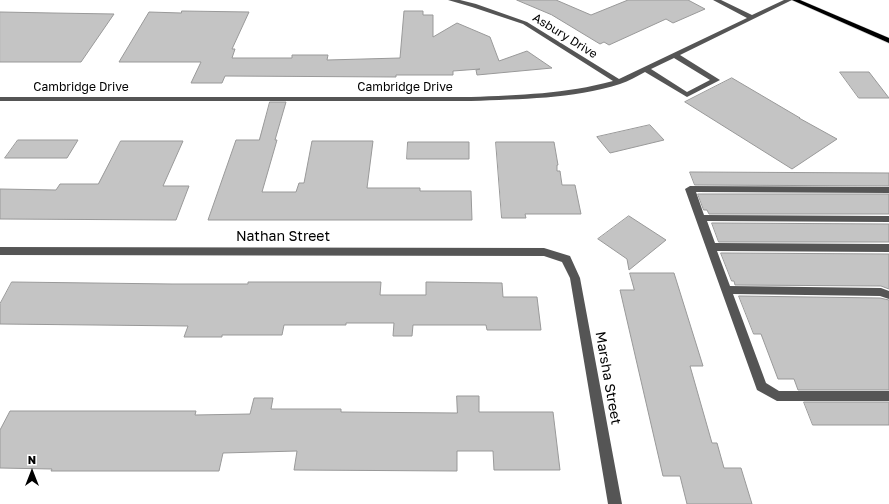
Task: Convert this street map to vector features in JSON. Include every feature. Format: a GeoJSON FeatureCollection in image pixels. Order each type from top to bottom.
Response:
{"type":"FeatureCollection","features":[{"type":"Feature","properties":{"kind":"main road"},"geometry":{"type":"LineString","coordinates":[[795,0],[889,41]]}},
{"type":"Feature","properties":{"kind":"street","name":"Asbury Drive"},"geometry":{"type":"LineString","coordinates":[[451,0],[474,5],[525,23],[618,82]]}},
{"type":"Feature","properties":{"kind":"street"},"geometry":{"type":"LineString","coordinates":[[716,0],[754,18]]}},
{"type":"Feature","properties":{"kind":"street","name":"Cambridge Drive"},"geometry":{"type":"LineString","coordinates":[[0,99],[501,99],[568,94],[618,82],[647,70],[789,0]]}},
{"type":"Feature","properties":{"kind":"street"},"geometry":{"type":"LineString","coordinates":[[647,70],[687,95],[716,80],[676,56]]}},
{"type":"Feature","properties":{"kind":"street"},"geometry":{"type":"LineString","coordinates":[[889,190],[690,189],[761,386],[777,396],[889,396]]}},
{"type":"Feature","properties":{"kind":"street"},"geometry":{"type":"LineString","coordinates":[[701,218],[889,219]]}},
{"type":"Feature","properties":{"kind":"street"},"geometry":{"type":"LineString","coordinates":[[711,248],[889,248]]}},
{"type":"Feature","properties":{"kind":"street","name":"Nathan Street"},"geometry":{"type":"LineString","coordinates":[[0,251],[544,252],[566,259]]}},
{"type":"Feature","properties":{"kind":"street","name":"Marsha Street"},"geometry":{"type":"LineString","coordinates":[[566,259],[575,278],[615,504]]}},
{"type":"Feature","properties":{"kind":"street"},"geometry":{"type":"LineString","coordinates":[[726,290],[881,292],[889,294]]}},
{"type":"Feature","properties":{"kind":"building"},"geometry":{"type":"Polygon","coordinates":[[[517,0],[556,0],[591,15],[628,0],[688,0],[705,9],[673,23],[666,19],[609,45],[604,42],[600,44],[552,15],[517,0]]]}},
{"type":"Feature","properties":{"kind":"building"},"geometry":{"type":"Polygon","coordinates":[[[182,11],[249,12],[232,49],[235,49],[232,58],[292,58],[292,55],[328,55],[327,60],[400,58],[404,11],[423,11],[423,15],[433,15],[433,37],[457,23],[490,37],[499,61],[527,51],[552,68],[477,75],[476,70],[480,69],[453,71],[453,75],[396,75],[396,77],[225,76],[222,83],[191,83],[201,62],[119,62],[149,12],[181,13],[182,11]]]}},
{"type":"Feature","properties":{"kind":"building"},"geometry":{"type":"Polygon","coordinates":[[[0,12],[114,14],[81,62],[0,62],[0,12]]]}},
{"type":"Feature","properties":{"kind":"building"},"geometry":{"type":"Polygon","coordinates":[[[840,72],[869,72],[889,98],[859,98],[840,72]]]}},
{"type":"Feature","properties":{"kind":"building"},"geometry":{"type":"Polygon","coordinates":[[[732,78],[837,139],[792,169],[685,102],[732,78]]]}},
{"type":"Feature","properties":{"kind":"building"},"geometry":{"type":"Polygon","coordinates":[[[270,102],[286,102],[262,192],[296,192],[299,183],[304,183],[312,141],[373,141],[367,188],[420,188],[420,191],[471,191],[472,220],[208,220],[236,140],[259,140],[270,102]]]}},
{"type":"Feature","properties":{"kind":"building"},"geometry":{"type":"Polygon","coordinates":[[[650,125],[664,140],[610,153],[597,137],[650,125]]]}},
{"type":"Feature","properties":{"kind":"building"},"geometry":{"type":"Polygon","coordinates":[[[18,140],[78,140],[67,158],[5,158],[18,140]]]}},
{"type":"Feature","properties":{"kind":"building"},"geometry":{"type":"Polygon","coordinates":[[[121,141],[183,141],[163,186],[189,186],[176,220],[0,219],[0,189],[56,190],[60,184],[98,184],[121,141]]]}},
{"type":"Feature","properties":{"kind":"building"},"geometry":{"type":"Polygon","coordinates":[[[408,142],[469,142],[469,159],[407,159],[408,142]]]}},
{"type":"Feature","properties":{"kind":"building"},"geometry":{"type":"Polygon","coordinates":[[[496,142],[554,142],[558,165],[557,171],[560,171],[562,185],[575,185],[581,214],[525,214],[526,218],[502,218],[496,142]]]}},
{"type":"Feature","properties":{"kind":"building"},"geometry":{"type":"Polygon","coordinates":[[[690,172],[889,173],[889,186],[695,185],[690,172]]]}},
{"type":"Feature","properties":{"kind":"building"},"geometry":{"type":"Polygon","coordinates":[[[698,194],[889,194],[889,214],[709,214],[707,210],[704,210],[698,194]]]}},
{"type":"Feature","properties":{"kind":"building"},"geometry":{"type":"Polygon","coordinates":[[[629,216],[666,240],[629,270],[627,259],[598,239],[629,216]]]}},
{"type":"Feature","properties":{"kind":"building"},"geometry":{"type":"Polygon","coordinates":[[[712,223],[889,224],[889,242],[719,242],[712,223]]]}},
{"type":"Feature","properties":{"kind":"building"},"geometry":{"type":"Polygon","coordinates":[[[721,253],[889,254],[889,289],[881,286],[735,285],[721,253]]]}},
{"type":"Feature","properties":{"kind":"building"},"geometry":{"type":"Polygon","coordinates":[[[630,273],[674,273],[703,366],[690,366],[712,443],[717,443],[724,468],[741,468],[752,504],[687,504],[680,476],[663,476],[620,290],[634,290],[630,273]]]}},
{"type":"Feature","properties":{"kind":"building"},"geometry":{"type":"Polygon","coordinates":[[[12,282],[248,284],[248,282],[381,282],[380,295],[426,295],[426,282],[502,283],[503,297],[537,297],[541,330],[487,330],[486,325],[413,325],[412,336],[393,336],[394,323],[346,323],[346,325],[284,325],[282,335],[222,335],[222,337],[184,337],[188,326],[0,324],[0,304],[12,282]]]}},
{"type":"Feature","properties":{"kind":"building"},"geometry":{"type":"Polygon","coordinates":[[[739,296],[880,298],[889,300],[889,390],[798,390],[794,379],[778,379],[761,334],[754,334],[739,296]]]}},
{"type":"Feature","properties":{"kind":"building"},"geometry":{"type":"Polygon","coordinates":[[[457,396],[479,396],[479,412],[553,412],[560,470],[494,470],[493,451],[457,451],[457,471],[294,470],[297,451],[223,453],[219,471],[51,471],[52,469],[0,468],[0,430],[10,411],[196,411],[195,415],[250,414],[254,398],[273,398],[271,409],[341,409],[341,412],[457,413],[457,396]]]}},
{"type":"Feature","properties":{"kind":"building"},"geometry":{"type":"Polygon","coordinates":[[[804,402],[889,402],[889,425],[813,425],[804,402]]]}}]}
